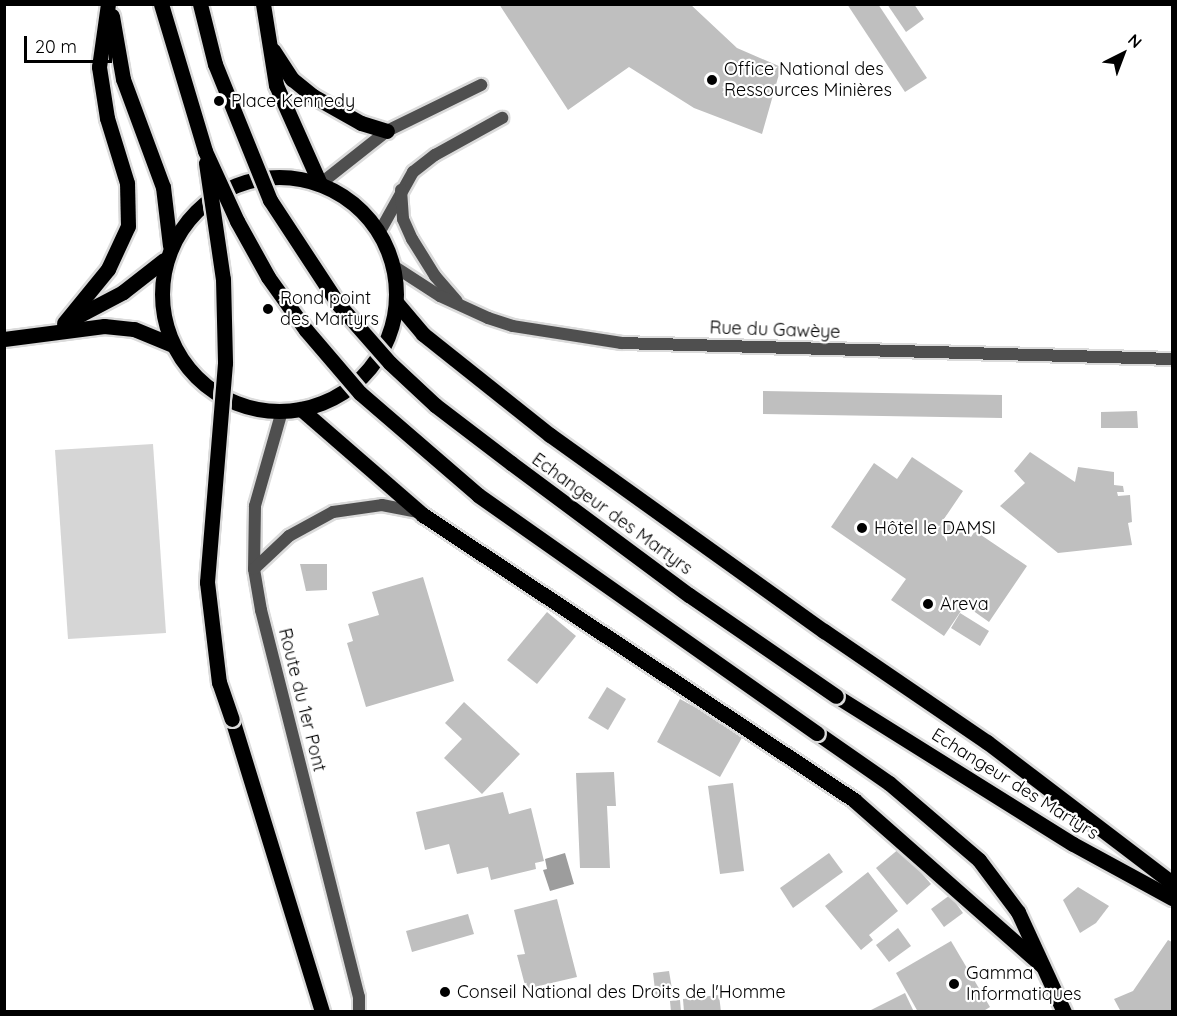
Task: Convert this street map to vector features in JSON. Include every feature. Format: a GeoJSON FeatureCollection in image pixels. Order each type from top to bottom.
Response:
{"type":"FeatureCollection","features":[{"type":"Feature","properties":{"kind":"main road"},"geometry":{"type":"LineString","coordinates":[[45,331],[123,292],[167,253],[194,212],[215,195],[240,183],[266,177],[294,177],[320,184],[354,205],[379,233],[392,265],[396,302],[391,328],[381,354],[364,375],[343,393],[301,409],[282,411],[235,402],[209,388],[188,368],[173,345],[164,316],[167,253],[163,187],[123,79],[109,4]]}},
{"type":"Feature","properties":{"kind":"main road"},"geometry":{"type":"LineString","coordinates":[[64,323],[108,269],[128,226],[127,183],[107,118],[99,67],[109,4]]}},
{"type":"Feature","properties":{"kind":"main road"},"geometry":{"type":"LineString","coordinates":[[161,4],[205,151],[223,279],[225,363],[207,582],[219,682],[322,1011]]}},
{"type":"Feature","properties":{"kind":"main road","name":"Echangeur des Martyrs"},"geometry":{"type":"LineString","coordinates":[[200,4],[215,64],[270,200],[339,305],[390,363],[435,405],[689,596],[836,696],[1073,844],[1173,898]]}},
{"type":"Feature","properties":{"kind":"main road"},"geometry":{"type":"LineString","coordinates":[[262,4],[279,93],[320,184]]}},
{"type":"Feature","properties":{"kind":"main road"},"geometry":{"type":"LineString","coordinates":[[270,46],[292,79],[313,96],[361,123],[387,131]]}},
{"type":"Feature","properties":{"kind":"main road"},"geometry":{"type":"LineString","coordinates":[[205,151],[268,277],[306,330],[368,400],[477,495],[889,783],[967,849],[1018,912],[1064,1011]]}},
{"type":"Feature","properties":{"kind":"main road"},"geometry":{"type":"LineString","coordinates":[[396,302],[431,341],[550,435],[824,631],[987,742],[1173,883]]}},
{"type":"Feature","properties":{"kind":"main road"},"geometry":{"type":"LineString","coordinates":[[4,339],[87,325],[120,327],[173,345]]}},
{"type":"Feature","properties":{"kind":"main road"},"geometry":{"type":"LineString","coordinates":[[301,409],[423,515],[854,800],[1042,966]]}},
{"type":"Feature","properties":{"kind":"street"},"geometry":{"type":"LineString","coordinates":[[320,184],[387,131],[481,85]]}},
{"type":"Feature","properties":{"kind":"street"},"geometry":{"type":"LineString","coordinates":[[379,233],[413,172],[435,155],[502,118]]}},
{"type":"Feature","properties":{"kind":"street"},"geometry":{"type":"LineString","coordinates":[[401,190],[403,219],[412,239],[435,276],[462,307]]}},
{"type":"Feature","properties":{"kind":"street","name":"Rue du Gawèye"},"geometry":{"type":"LineString","coordinates":[[392,265],[462,307],[513,326],[621,343],[1173,359]]}},
{"type":"Feature","properties":{"kind":"street","name":"Route du 1er Pont"},"geometry":{"type":"LineString","coordinates":[[282,411],[255,506],[254,569],[261,610],[359,997],[359,1011]]}},
{"type":"Feature","properties":{"kind":"street"},"geometry":{"type":"LineString","coordinates":[[254,569],[289,536],[333,512],[382,505],[423,515]]}},
{"type":"Feature","properties":{"kind":"street","name":"Route du 1er Pont"},"geometry":{"type":"LineString","coordinates":[[359,997],[367,1011]]}},
{"type":"Feature","properties":{"kind":"shaded area"},"geometry":{"type":"Polygon","coordinates":[[[153,444],[166,633],[68,639],[55,450],[153,444]]]}},
{"type":"Feature","properties":{"kind":"shaded area"},"geometry":{"type":"Polygon","coordinates":[[[565,853],[574,884],[550,891],[543,870],[547,869],[545,859],[565,853]]]}},
{"type":"Feature","properties":{"kind":"building","name":"Office National des Ressources Minières"},"geometry":{"type":"Polygon","coordinates":[[[499,4],[690,4],[737,48],[781,67],[762,134],[694,108],[629,67],[568,110],[499,4]]]}},
{"type":"Feature","properties":{"kind":"building"},"geometry":{"type":"Polygon","coordinates":[[[847,4],[878,4],[927,78],[905,92],[847,4]]]}},
{"type":"Feature","properties":{"kind":"building"},"geometry":{"type":"Polygon","coordinates":[[[887,4],[914,4],[924,19],[906,32],[887,4]]]}},
{"type":"Feature","properties":{"kind":"building"},"geometry":{"type":"Polygon","coordinates":[[[763,391],[1002,395],[1002,418],[763,414],[763,391]]]}},
{"type":"Feature","properties":{"kind":"building"},"geometry":{"type":"Polygon","coordinates":[[[1137,411],[1138,428],[1101,428],[1101,412],[1137,411]]]}},
{"type":"Feature","properties":{"kind":"building"},"geometry":{"type":"Polygon","coordinates":[[[1030,452],[1075,482],[1078,467],[1114,472],[1114,485],[1123,486],[1124,492],[1117,492],[1118,496],[1130,495],[1132,522],[1128,523],[1132,545],[1058,553],[1000,506],[1025,483],[1014,471],[1030,452]]]}},
{"type":"Feature","properties":{"kind":"building"},"geometry":{"type":"Polygon","coordinates":[[[912,457],[963,491],[944,519],[971,537],[975,531],[1027,566],[989,622],[965,605],[944,636],[891,600],[906,579],[831,527],[874,463],[897,479],[912,457]]]}},
{"type":"Feature","properties":{"kind":"building"},"geometry":{"type":"Polygon","coordinates":[[[300,564],[327,564],[327,590],[306,591],[300,564]]]}},
{"type":"Feature","properties":{"kind":"building"},"geometry":{"type":"Polygon","coordinates":[[[423,577],[454,681],[366,707],[347,643],[353,641],[348,624],[379,615],[372,592],[423,577]]]}},
{"type":"Feature","properties":{"kind":"building"},"geometry":{"type":"Polygon","coordinates":[[[547,612],[576,636],[537,684],[507,660],[547,612]]]}},
{"type":"Feature","properties":{"kind":"building"},"geometry":{"type":"Polygon","coordinates":[[[960,613],[989,631],[980,646],[951,628],[960,613]]]}},
{"type":"Feature","properties":{"kind":"building"},"geometry":{"type":"Polygon","coordinates":[[[607,687],[626,699],[608,730],[588,718],[607,687]]]}},
{"type":"Feature","properties":{"kind":"building"},"geometry":{"type":"Polygon","coordinates":[[[680,699],[744,734],[720,777],[657,742],[680,699]]]}},
{"type":"Feature","properties":{"kind":"building"},"geometry":{"type":"Polygon","coordinates":[[[464,702],[520,754],[482,794],[444,758],[462,739],[445,723],[464,702]]]}},
{"type":"Feature","properties":{"kind":"building"},"geometry":{"type":"Polygon","coordinates":[[[614,772],[616,806],[607,806],[610,868],[580,868],[576,773],[614,772]]]}},
{"type":"Feature","properties":{"kind":"building"},"geometry":{"type":"Polygon","coordinates":[[[733,783],[744,871],[720,874],[708,786],[733,783]]]}},
{"type":"Feature","properties":{"kind":"building"},"geometry":{"type":"Polygon","coordinates":[[[503,792],[509,814],[531,808],[544,861],[535,863],[536,869],[491,880],[488,867],[457,874],[449,844],[425,850],[416,812],[503,792]]]}},
{"type":"Feature","properties":{"kind":"building"},"geometry":{"type":"Polygon","coordinates":[[[900,848],[931,884],[907,905],[876,868],[900,848]]]}},
{"type":"Feature","properties":{"kind":"building"},"geometry":{"type":"Polygon","coordinates":[[[829,853],[843,872],[793,908],[780,888],[829,853]]]}},
{"type":"Feature","properties":{"kind":"building"},"geometry":{"type":"Polygon","coordinates":[[[868,872],[898,911],[869,935],[873,940],[861,950],[825,906],[868,872]]]}},
{"type":"Feature","properties":{"kind":"building"},"geometry":{"type":"Polygon","coordinates":[[[1078,887],[1109,906],[1096,923],[1080,933],[1063,900],[1078,887]]]}},
{"type":"Feature","properties":{"kind":"building"},"geometry":{"type":"Polygon","coordinates":[[[950,895],[963,913],[944,927],[931,909],[950,895]]]}},
{"type":"Feature","properties":{"kind":"building"},"geometry":{"type":"Polygon","coordinates":[[[557,899],[577,977],[526,989],[517,955],[525,954],[514,910],[557,899]]]}},
{"type":"Feature","properties":{"kind":"building"},"geometry":{"type":"Polygon","coordinates":[[[468,914],[474,934],[412,952],[406,931],[468,914]]]}},
{"type":"Feature","properties":{"kind":"building"},"geometry":{"type":"Polygon","coordinates":[[[898,928],[911,946],[889,962],[876,945],[898,928]]]}},
{"type":"Feature","properties":{"kind":"building"},"geometry":{"type":"Polygon","coordinates":[[[1168,940],[1172,942],[1172,1012],[1121,1012],[1114,999],[1133,991],[1168,940]]]}},
{"type":"Feature","properties":{"kind":"building"},"geometry":{"type":"Polygon","coordinates":[[[951,941],[990,1007],[982,1012],[918,1012],[896,973],[951,941]]]}},
{"type":"Feature","properties":{"kind":"building"},"geometry":{"type":"Polygon","coordinates":[[[669,971],[673,995],[656,998],[653,973],[669,971]]]}},
{"type":"Feature","properties":{"kind":"building"},"geometry":{"type":"Polygon","coordinates":[[[905,993],[914,1012],[867,1012],[905,993]]]}},
{"type":"Feature","properties":{"kind":"building"},"geometry":{"type":"Polygon","coordinates":[[[719,995],[721,1012],[684,1012],[683,999],[719,995]]]}},
{"type":"Feature","properties":{"kind":"building"},"geometry":{"type":"Polygon","coordinates":[[[680,1000],[681,1012],[671,1012],[670,1001],[680,1000]]]}},
{"type":"Feature","properties":{"kind":"place","name":"Office National des Ressources Minières"},"geometry":{"type":"Point","coordinates":[712,80]}},
{"type":"Feature","properties":{"kind":"place","name":"Place Kennedy"},"geometry":{"type":"Point","coordinates":[219,101]}},
{"type":"Feature","properties":{"kind":"place","name":"Rond point des Martyrs"},"geometry":{"type":"Point","coordinates":[268,309]}},
{"type":"Feature","properties":{"kind":"place","name":"Hôtel le DAMSI"},"geometry":{"type":"Point","coordinates":[862,528]}},
{"type":"Feature","properties":{"kind":"place","name":"Areva"},"geometry":{"type":"Point","coordinates":[928,604]}},
{"type":"Feature","properties":{"kind":"place","name":"Gamma Informatiques"},"geometry":{"type":"Point","coordinates":[954,984]}},
{"type":"Feature","properties":{"kind":"place","name":"Conseil National des Droits de l'Homme"},"geometry":{"type":"Point","coordinates":[445,992]}}]}
